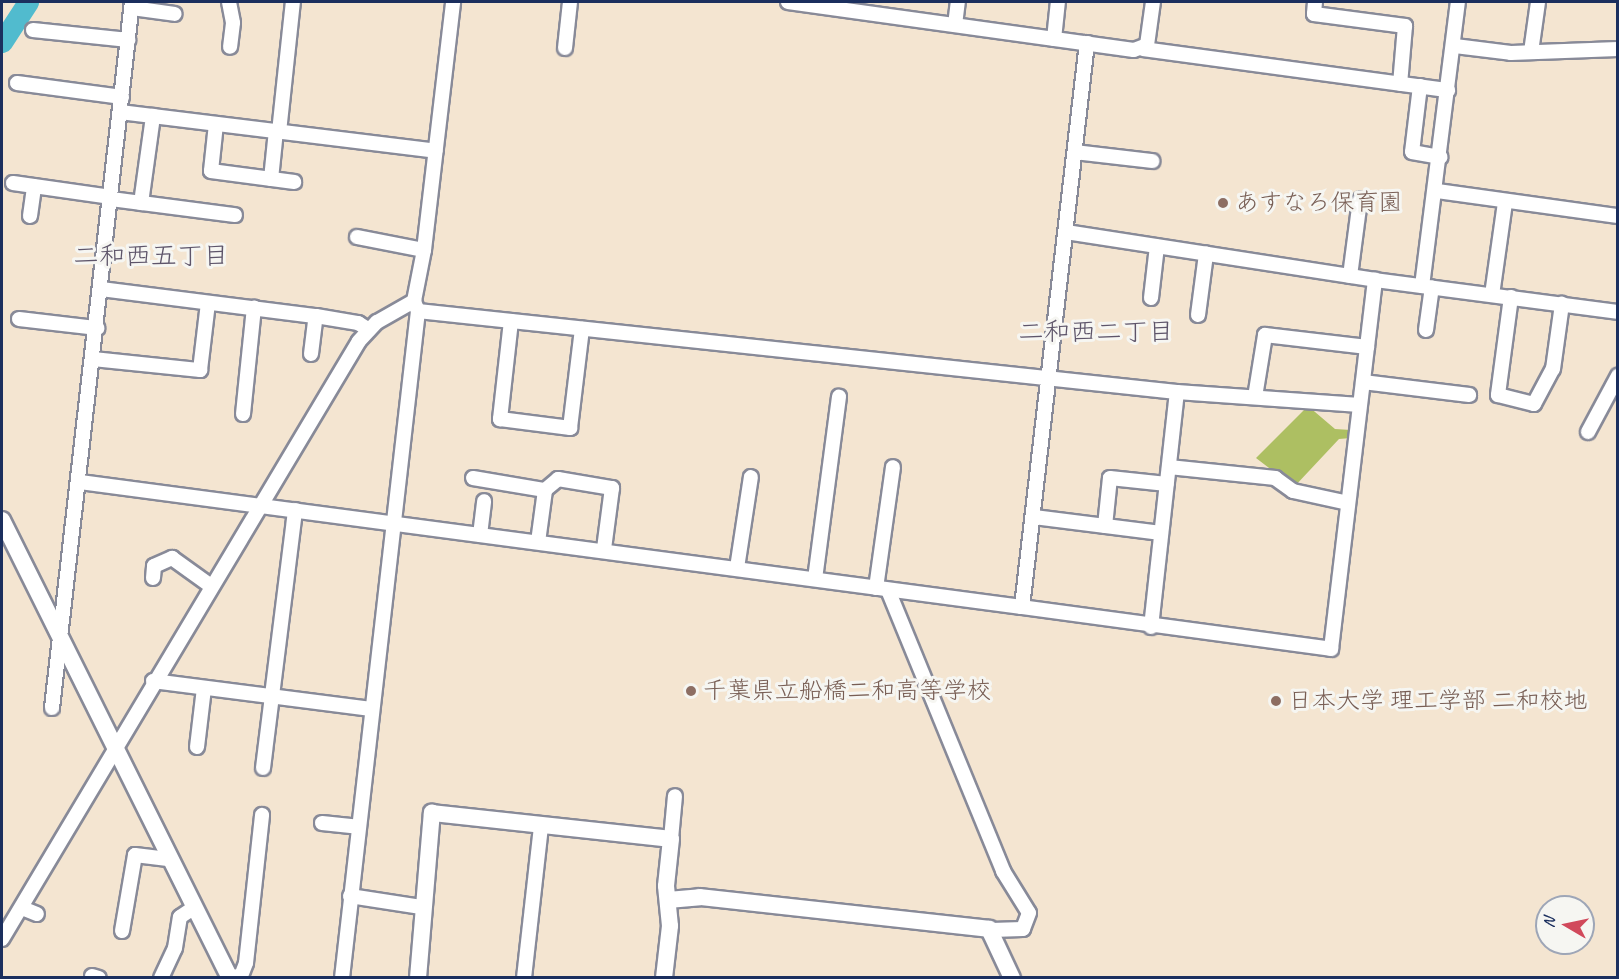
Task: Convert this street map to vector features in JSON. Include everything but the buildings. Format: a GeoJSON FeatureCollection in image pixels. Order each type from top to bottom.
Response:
{"type":"FeatureCollection","features":[{"type":"Feature","properties":{"kind":"street"},"geometry":{"type":"LineString","coordinates":[[229,2],[233,23],[230,47]]}},
{"type":"Feature","properties":{"kind":"street"},"geometry":{"type":"LineString","coordinates":[[271,179],[292,2]]}},
{"type":"Feature","properties":{"kind":"street"},"geometry":{"type":"LineString","coordinates":[[342,978],[394,523],[416,306],[453,2]]}},
{"type":"Feature","properties":{"kind":"street"},"geometry":{"type":"LineString","coordinates":[[565,48],[570,2]]}},
{"type":"Feature","properties":{"kind":"street"},"geometry":{"type":"LineString","coordinates":[[788,2],[1087,44],[1143,49],[1448,90]]}},
{"type":"Feature","properties":{"kind":"street"},"geometry":{"type":"LineString","coordinates":[[955,25],[958,2]]}},
{"type":"Feature","properties":{"kind":"street"},"geometry":{"type":"LineString","coordinates":[[1054,39],[1058,2]]}},
{"type":"Feature","properties":{"kind":"street"},"geometry":{"type":"LineString","coordinates":[[1143,49],[1153,2]]}},
{"type":"Feature","properties":{"kind":"street"},"geometry":{"type":"LineString","coordinates":[[1315,2],[1314,14],[1405,26],[1400,84]]}},
{"type":"Feature","properties":{"kind":"street"},"geometry":{"type":"LineString","coordinates":[[1426,330],[1427,287],[1458,2]]}},
{"type":"Feature","properties":{"kind":"street"},"geometry":{"type":"LineString","coordinates":[[1531,52],[1538,2]]}},
{"type":"Feature","properties":{"kind":"street"},"geometry":{"type":"LineString","coordinates":[[52,708],[62,642],[132,5],[175,14]]}},
{"type":"Feature","properties":{"kind":"street"},"geometry":{"type":"LineString","coordinates":[[33,30],[128,40]]}},
{"type":"Feature","properties":{"kind":"street"},"geometry":{"type":"LineString","coordinates":[[1022,607],[1087,44]]}},
{"type":"Feature","properties":{"kind":"street"},"geometry":{"type":"LineString","coordinates":[[1455,46],[1531,52],[1617,49]]}},
{"type":"Feature","properties":{"kind":"street"},"geometry":{"type":"LineString","coordinates":[[17,83],[122,97]]}},
{"type":"Feature","properties":{"kind":"street"},"geometry":{"type":"LineString","coordinates":[[1420,86],[1412,152],[1441,157]]}},
{"type":"Feature","properties":{"kind":"street"},"geometry":{"type":"LineString","coordinates":[[120,112],[436,151]]}},
{"type":"Feature","properties":{"kind":"street"},"geometry":{"type":"LineString","coordinates":[[141,203],[153,116]]}},
{"type":"Feature","properties":{"kind":"street"},"geometry":{"type":"LineString","coordinates":[[216,124],[211,171],[294,182]]}},
{"type":"Feature","properties":{"kind":"street"},"geometry":{"type":"LineString","coordinates":[[1075,152],[1152,161]]}},
{"type":"Feature","properties":{"kind":"street"},"geometry":{"type":"LineString","coordinates":[[13,183],[235,216]]}},
{"type":"Feature","properties":{"kind":"street"},"geometry":{"type":"LineString","coordinates":[[30,216],[34,186]]}},
{"type":"Feature","properties":{"kind":"street"},"geometry":{"type":"LineString","coordinates":[[1437,191],[1617,216]]}},
{"type":"Feature","properties":{"kind":"street"},"geometry":{"type":"LineString","coordinates":[[1350,276],[1360,200]]}},
{"type":"Feature","properties":{"kind":"street"},"geometry":{"type":"LineString","coordinates":[[1492,295],[1505,202]]}},
{"type":"Feature","properties":{"kind":"street"},"geometry":{"type":"LineString","coordinates":[[1066,232],[1375,280],[1617,312]]}},
{"type":"Feature","properties":{"kind":"street"},"geometry":{"type":"LineString","coordinates":[[357,237],[424,250]]}},
{"type":"Feature","properties":{"kind":"street"},"geometry":{"type":"LineString","coordinates":[[1150,298],[1157,246]]}},
{"type":"Feature","properties":{"kind":"street"},"geometry":{"type":"LineString","coordinates":[[1198,315],[1206,254]]}},
{"type":"Feature","properties":{"kind":"street"},"geometry":{"type":"LineString","coordinates":[[80,482],[480,535],[604,549],[1151,627],[1331,650],[1375,280]]}},
{"type":"Feature","properties":{"kind":"street"},"geometry":{"type":"LineString","coordinates":[[101,289],[316,316],[358,323],[369,330]]}},
{"type":"Feature","properties":{"kind":"street"},"geometry":{"type":"LineString","coordinates":[[1511,297],[1498,395],[1534,404],[1553,369],[1562,304]]}},
{"type":"Feature","properties":{"kind":"street"},"geometry":{"type":"LineString","coordinates":[[93,359],[200,370],[208,303]]}},
{"type":"Feature","properties":{"kind":"street"},"geometry":{"type":"LineString","coordinates":[[2,939],[153,681],[369,330],[416,306],[511,321],[1050,376],[1177,392],[1360,405]]}},
{"type":"Feature","properties":{"kind":"street"},"geometry":{"type":"LineString","coordinates":[[243,414],[254,308]]}},
{"type":"Feature","properties":{"kind":"street"},"geometry":{"type":"LineString","coordinates":[[311,354],[316,316]]}},
{"type":"Feature","properties":{"kind":"street"},"geometry":{"type":"LineString","coordinates":[[19,319],[97,328]]}},
{"type":"Feature","properties":{"kind":"street"},"geometry":{"type":"LineString","coordinates":[[511,321],[500,419],[570,428],[582,329]]}},
{"type":"Feature","properties":{"kind":"street"},"geometry":{"type":"LineString","coordinates":[[1255,397],[1265,335],[1367,347]]}},
{"type":"Feature","properties":{"kind":"street"},"geometry":{"type":"LineString","coordinates":[[1588,432],[1617,376]]}},
{"type":"Feature","properties":{"kind":"street"},"geometry":{"type":"LineString","coordinates":[[1363,382],[1469,395]]}},
{"type":"Feature","properties":{"kind":"street"},"geometry":{"type":"LineString","coordinates":[[1151,627],[1177,392]]}},
{"type":"Feature","properties":{"kind":"street"},"geometry":{"type":"LineString","coordinates":[[815,579],[839,397]]}},
{"type":"Feature","properties":{"kind":"street"},"geometry":{"type":"LineString","coordinates":[[668,900],[700,897],[991,930],[1023,929],[1029,913],[1003,871],[882,589],[893,466]]}},
{"type":"Feature","properties":{"kind":"street"},"geometry":{"type":"LineString","coordinates":[[1169,467],[1275,478],[1293,491],[1348,504]]}},
{"type":"Feature","properties":{"kind":"street"},"geometry":{"type":"LineString","coordinates":[[737,568],[750,477]]}},
{"type":"Feature","properties":{"kind":"street"},"geometry":{"type":"LineString","coordinates":[[473,478],[545,490]]}},
{"type":"Feature","properties":{"kind":"street"},"geometry":{"type":"LineString","coordinates":[[538,542],[545,490],[558,478],[612,488],[604,549]]}},
{"type":"Feature","properties":{"kind":"street"},"geometry":{"type":"LineString","coordinates":[[1105,526],[1110,478],[1167,484]]}},
{"type":"Feature","properties":{"kind":"street"},"geometry":{"type":"LineString","coordinates":[[480,535],[484,501]]}},
{"type":"Feature","properties":{"kind":"street"},"geometry":{"type":"LineString","coordinates":[[263,768],[296,510]]}},
{"type":"Feature","properties":{"kind":"street"},"geometry":{"type":"LineString","coordinates":[[1034,517],[1161,533]]}},
{"type":"Feature","properties":{"kind":"street"},"geometry":{"type":"LineString","coordinates":[[2,520],[7,543],[62,642],[230,977],[240,976],[246,963],[262,815]]}},
{"type":"Feature","properties":{"kind":"street"},"geometry":{"type":"LineString","coordinates":[[153,578],[154,566],[172,558],[211,586]]}},
{"type":"Feature","properties":{"kind":"street"},"geometry":{"type":"LineString","coordinates":[[153,681],[371,709]]}},
{"type":"Feature","properties":{"kind":"street"},"geometry":{"type":"LineString","coordinates":[[197,747],[204,688]]}},
{"type":"Feature","properties":{"kind":"street"},"geometry":{"type":"LineString","coordinates":[[664,978],[670,926],[668,900],[675,796]]}},
{"type":"Feature","properties":{"kind":"street"},"geometry":{"type":"LineString","coordinates":[[418,978],[421,907],[432,813],[671,839]]}},
{"type":"Feature","properties":{"kind":"street"},"geometry":{"type":"LineString","coordinates":[[322,823],[358,827]]}},
{"type":"Feature","properties":{"kind":"street"},"geometry":{"type":"LineString","coordinates":[[524,978],[542,826]]}},
{"type":"Feature","properties":{"kind":"street"},"geometry":{"type":"LineString","coordinates":[[122,931],[135,855],[170,859]]}},
{"type":"Feature","properties":{"kind":"street"},"geometry":{"type":"LineString","coordinates":[[350,896],[421,907]]}},
{"type":"Feature","properties":{"kind":"street"},"geometry":{"type":"LineString","coordinates":[[161,978],[175,948],[180,917],[195,907]]}},
{"type":"Feature","properties":{"kind":"street"},"geometry":{"type":"LineString","coordinates":[[21,908],[38,914]]}},
{"type":"Feature","properties":{"kind":"street"},"geometry":{"type":"LineString","coordinates":[[991,930],[1012,978]]}},
{"type":"Feature","properties":{"kind":"green space"},"geometry":{"type":"Polygon","coordinates":[[[1308,406],[1335,429],[1351,430],[1351,438],[1339,439],[1294,487],[1256,458],[1308,406]]]}},
{"type":"Feature","properties":{"kind":"waterway"},"geometry":{"type":"LineString","coordinates":[[2,42],[28,2]]}},
{"type":"Feature","properties":{"kind":"place","name":"あすなろ保育園"},"geometry":{"type":"Point","coordinates":[1223,203]}},
{"type":"Feature","properties":{"kind":"place","name":"千葉県立船橋二和高等学校"},"geometry":{"type":"Point","coordinates":[691,691]}},
{"type":"Feature","properties":{"kind":"place","name":"日本大学 理工学部 二和校地"},"geometry":{"type":"Point","coordinates":[1276,701]}},
{"type":"Feature","properties":{"kind":"district","name":"二和西五丁目"},"geometry":{"type":"Point","coordinates":[151,256]}},
{"type":"Feature","properties":{"kind":"district","name":"二和西二丁目"},"geometry":{"type":"Point","coordinates":[1096,332]}}]}
